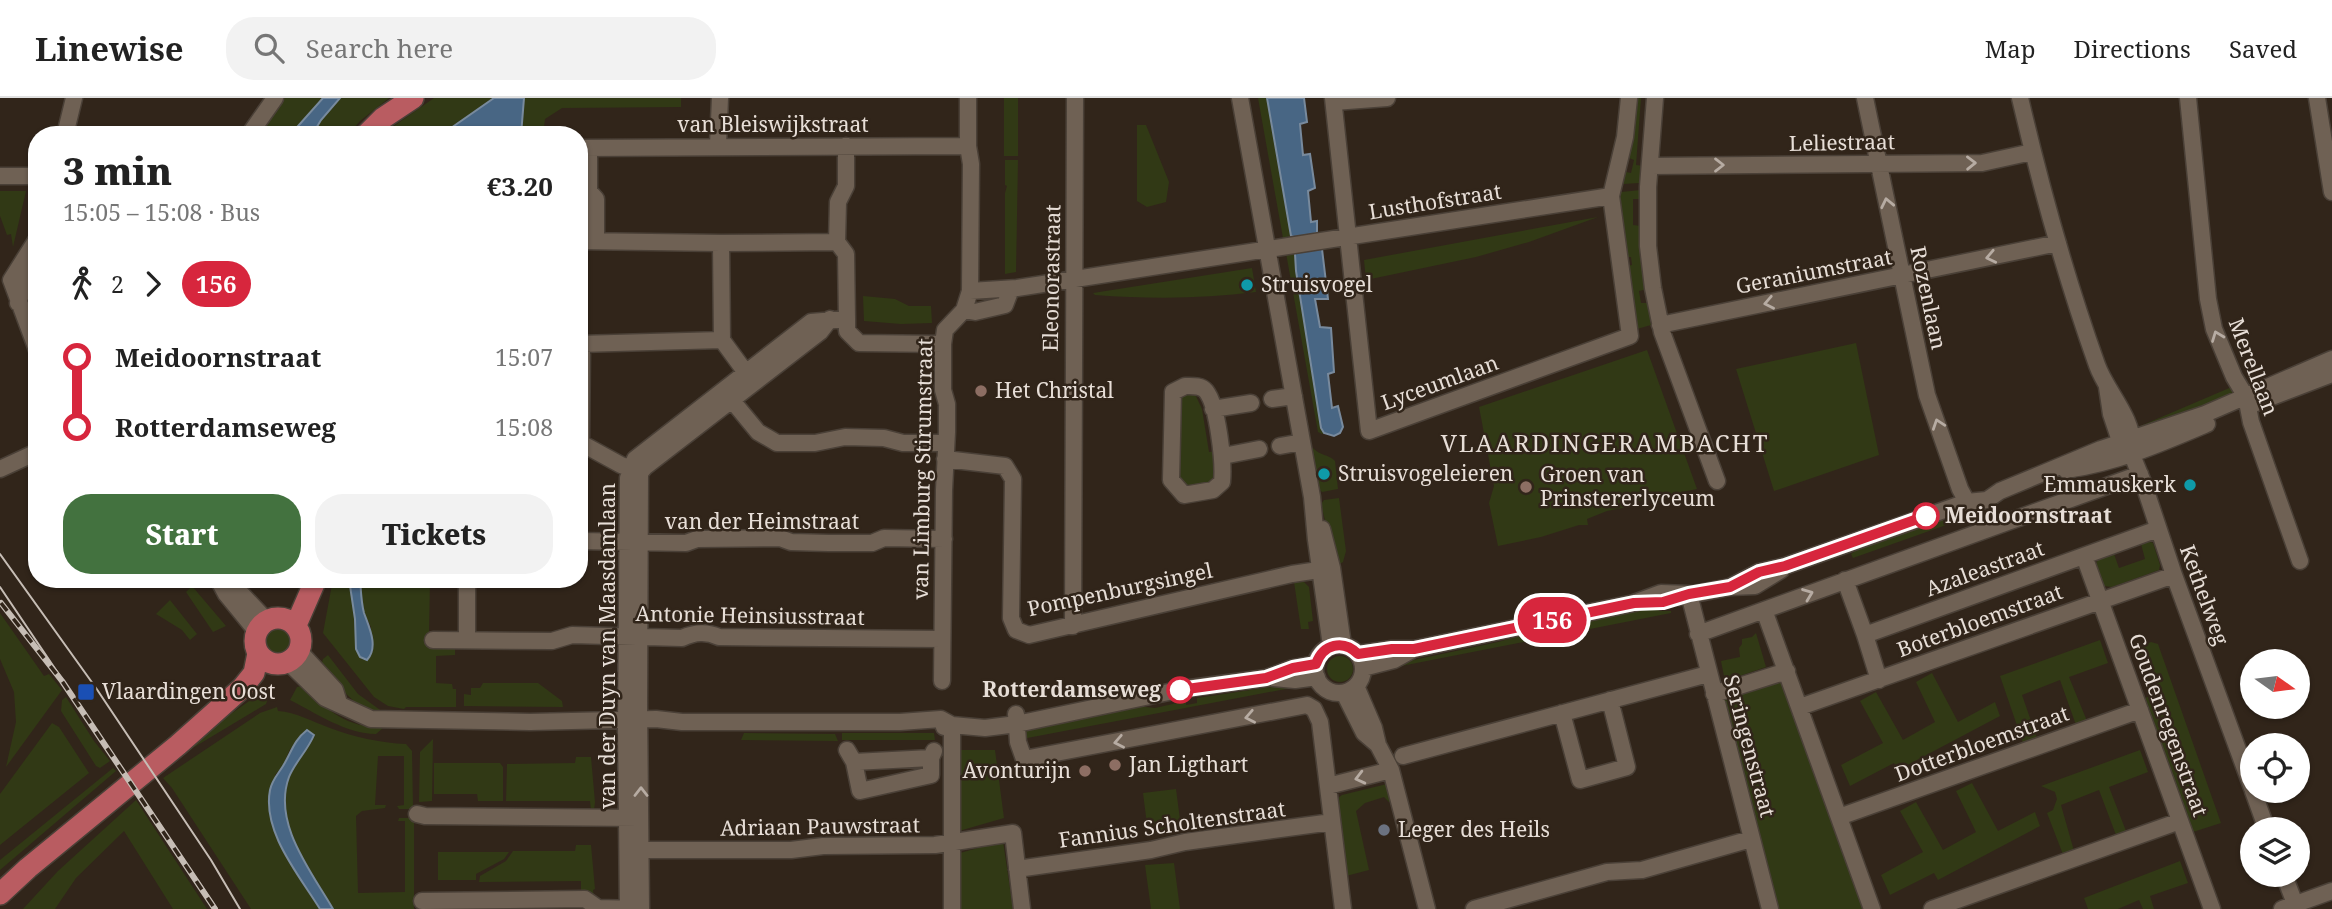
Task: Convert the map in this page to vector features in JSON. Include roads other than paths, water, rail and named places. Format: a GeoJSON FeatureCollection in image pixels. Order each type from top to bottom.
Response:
{"type":"FeatureCollection","features":[{"type":"Feature","properties":{"kind":"main road"},"geometry":{"type":"LineString","coordinates":[[375,126],[413,98]]}},
{"type":"Feature","properties":{"kind":"main road"},"geometry":{"type":"LineString","coordinates":[[277,641],[299,588]]}},
{"type":"Feature","properties":{"kind":"main road"},"geometry":{"type":"LineString","coordinates":[[0,894],[242,688],[277,641],[310,588]]}},
{"type":"Feature","properties":{"kind":"main road"},"geometry":{"type":"LineString","coordinates":[[3,909],[36,876],[63,841]]}},
{"type":"Feature","properties":{"kind":"street"},"geometry":{"type":"LineString","coordinates":[[67,126],[74,98]]}},
{"type":"Feature","properties":{"kind":"street"},"geometry":{"type":"LineString","coordinates":[[255,126],[275,98]]}},
{"type":"Feature","properties":{"kind":"street"},"geometry":{"type":"LineString","coordinates":[[718,145],[720,98]]}},
{"type":"Feature","properties":{"kind":"street","name":"van Limburg Stirumstraat"},"geometry":{"type":"LineString","coordinates":[[942,681],[947,404],[943,390],[943,344],[945,330],[964,310],[970,291],[971,164],[968,146],[968,98]]}},
{"type":"Feature","properties":{"kind":"street","name":"Eleonorastraat"},"geometry":{"type":"LineString","coordinates":[[1073,626],[1075,98]]}},
{"type":"Feature","properties":{"kind":"street"},"geometry":{"type":"LineString","coordinates":[[1240,98],[1326,569],[1337,646],[1361,661]]}},
{"type":"Feature","properties":{"kind":"street"},"geometry":{"type":"LineString","coordinates":[[1348,237],[1334,100],[1387,98]]}},
{"type":"Feature","properties":{"kind":"street"},"geometry":{"type":"LineString","coordinates":[[1611,196],[1625,137],[1629,98]]}},
{"type":"Feature","properties":{"kind":"street"},"geometry":{"type":"LineString","coordinates":[[1655,98],[1648,187],[1648,246],[1660,326],[1717,481]]}},
{"type":"Feature","properties":{"kind":"street","name":"Rozenlaan"},"geometry":{"type":"LineString","coordinates":[[1865,98],[1927,395],[1964,496]]}},
{"type":"Feature","properties":{"kind":"street","name":"Kethelweg"},"geometry":{"type":"LineString","coordinates":[[2020,98],[2058,243],[2097,366],[2123,415],[2129,446],[2240,755]]}},
{"type":"Feature","properties":{"kind":"street","name":"Merellaan"},"geometry":{"type":"LineString","coordinates":[[2188,98],[2212,319],[2234,377],[2247,402],[2251,422],[2300,561]]}},
{"type":"Feature","properties":{"kind":"street"},"geometry":{"type":"LineString","coordinates":[[2317,98],[2332,192]]}},
{"type":"Feature","properties":{"kind":"street","name":"van Bleiswijkstraat"},"geometry":{"type":"LineString","coordinates":[[588,148],[718,145],[968,146]]}},
{"type":"Feature","properties":{"kind":"street"},"geometry":{"type":"LineString","coordinates":[[846,146],[846,186],[838,202],[838,242],[846,254],[839,319],[859,343],[943,344]]}},
{"type":"Feature","properties":{"kind":"street","name":"Leliestraat"},"geometry":{"type":"LineString","coordinates":[[1650,166],[1982,163],[2032,152]]}},
{"type":"Feature","properties":{"kind":"street"},"geometry":{"type":"LineString","coordinates":[[0,176],[28,176]]}},
{"type":"Feature","properties":{"kind":"street"},"geometry":{"type":"LineString","coordinates":[[588,182],[589,191],[596,199],[596,241]]}},
{"type":"Feature","properties":{"kind":"street","name":"Lusthofstraat"},"geometry":{"type":"LineString","coordinates":[[970,291],[1012,289],[1611,196]]}},
{"type":"Feature","properties":{"kind":"street","name":"Lyceumlaan"},"geometry":{"type":"LineString","coordinates":[[1348,237],[1369,431],[1630,336],[1611,196]]}},
{"type":"Feature","properties":{"kind":"street"},"geometry":{"type":"LineString","coordinates":[[588,241],[838,242]]}},
{"type":"Feature","properties":{"kind":"street"},"geometry":{"type":"LineString","coordinates":[[721,243],[722,340],[750,378]]}},
{"type":"Feature","properties":{"kind":"street","name":"Geraniumstraat"},"geometry":{"type":"LineString","coordinates":[[1660,326],[2058,243]]}},
{"type":"Feature","properties":{"kind":"street"},"geometry":{"type":"LineString","coordinates":[[28,253],[11,280],[28,328]]}},
{"type":"Feature","properties":{"kind":"street"},"geometry":{"type":"LineString","coordinates":[[18,303],[28,276]]}},
{"type":"Feature","properties":{"kind":"street"},"geometry":{"type":"LineString","coordinates":[[964,310],[975,312],[1005,305],[1012,289]]}},
{"type":"Feature","properties":{"kind":"street","name":"van der Duyn van Maasdamlaan"},"geometry":{"type":"LineString","coordinates":[[641,909],[635,850],[633,542],[628,478],[636,470],[635,459],[648,449],[839,319]]}},
{"type":"Feature","properties":{"kind":"street"},"geometry":{"type":"LineString","coordinates":[[588,344],[722,340]]}},
{"type":"Feature","properties":{"kind":"street"},"geometry":{"type":"LineString","coordinates":[[2247,402],[2332,359]]}},
{"type":"Feature","properties":{"kind":"street"},"geometry":{"type":"LineString","coordinates":[[1361,661],[1392,649],[1414,649],[1634,603],[1663,602],[1689,594],[1755,586],[1785,566],[1964,496],[1987,500],[2000,491],[2042,474],[2098,465],[2129,446],[2332,374]]}},
{"type":"Feature","properties":{"kind":"street"},"geometry":{"type":"LineString","coordinates":[[1185,386],[1199,386],[1206,391],[1213,409],[1223,456],[1222,482],[1213,490],[1184,495],[1171,480],[1173,392],[1185,386]]}},
{"type":"Feature","properties":{"kind":"street"},"geometry":{"type":"LineString","coordinates":[[728,395],[758,432],[777,443],[815,443],[845,437],[884,438],[946,451]]}},
{"type":"Feature","properties":{"kind":"street"},"geometry":{"type":"LineString","coordinates":[[1272,399],[1294,396]]}},
{"type":"Feature","properties":{"kind":"street"},"geometry":{"type":"LineString","coordinates":[[1213,409],[1247,403]]}},
{"type":"Feature","properties":{"kind":"street"},"geometry":{"type":"LineString","coordinates":[[1280,446],[1302,442]]}},
{"type":"Feature","properties":{"kind":"street"},"geometry":{"type":"LineString","coordinates":[[588,446],[621,465],[636,470]]}},
{"type":"Feature","properties":{"kind":"street","name":"Pompenburgsingel"},"geometry":{"type":"LineString","coordinates":[[946,451],[1005,466],[1013,479],[1011,618],[1016,630],[1029,635],[1292,573],[1326,569]]}},
{"type":"Feature","properties":{"kind":"street"},"geometry":{"type":"LineString","coordinates":[[1223,456],[1255,453]]}},
{"type":"Feature","properties":{"kind":"street"},"geometry":{"type":"LineString","coordinates":[[0,469],[28,456]]}},
{"type":"Feature","properties":{"kind":"street"},"geometry":{"type":"LineString","coordinates":[[1698,634],[2140,474]]}},
{"type":"Feature","properties":{"kind":"street","name":"Azaleastraat"},"geometry":{"type":"LineString","coordinates":[[1865,635],[2158,529]]}},
{"type":"Feature","properties":{"kind":"street","name":"van der Heimstraat"},"geometry":{"type":"LineString","coordinates":[[588,541],[686,543],[708,538],[780,538],[791,542],[817,543],[872,542],[884,538],[944,539]]}},
{"type":"Feature","properties":{"kind":"street","name":"Goudenregenstraat"},"geometry":{"type":"LineString","coordinates":[[2084,556],[2212,909]]}},
{"type":"Feature","properties":{"kind":"street","name":"Boterbloemstraat"},"geometry":{"type":"LineString","coordinates":[[1800,707],[2174,575]]}},
{"type":"Feature","properties":{"kind":"street"},"geometry":{"type":"LineString","coordinates":[[1845,580],[1879,680]]}},
{"type":"Feature","properties":{"kind":"street"},"geometry":{"type":"LineString","coordinates":[[223,588],[277,641],[335,690],[339,703],[371,719],[633,723],[900,722],[934,728],[951,725],[985,728],[1016,719],[1193,687],[1268,677],[1295,680],[1316,670]]}},
{"type":"Feature","properties":{"kind":"street"},"geometry":{"type":"LineString","coordinates":[[236,588],[277,641]]}},
{"type":"Feature","properties":{"kind":"street"},"geometry":{"type":"LineString","coordinates":[[467,588],[467,639]]}},
{"type":"Feature","properties":{"kind":"street","name":"Seringenstraat"},"geometry":{"type":"LineString","coordinates":[[1689,594],[1770,909]]}},
{"type":"Feature","properties":{"kind":"street"},"geometry":{"type":"LineString","coordinates":[[1764,610],[1872,909]]}},
{"type":"Feature","properties":{"kind":"street","name":"Antonie Heinsiusstraat"},"geometry":{"type":"LineString","coordinates":[[433,639],[552,640],[572,635],[682,638],[694,633],[711,633],[719,637],[942,639]]}},
{"type":"Feature","properties":{"kind":"street"},"geometry":{"type":"LineString","coordinates":[[1337,646],[1323,651],[1316,670],[1322,685],[1330,691],[1350,690],[1362,678],[1361,661]]}},
{"type":"Feature","properties":{"kind":"street"},"geometry":{"type":"LineString","coordinates":[[1714,694],[1787,671]]}},
{"type":"Feature","properties":{"kind":"street"},"geometry":{"type":"LineString","coordinates":[[1403,755],[1605,699],[1708,674]]}},
{"type":"Feature","properties":{"kind":"street"},"geometry":{"type":"LineString","coordinates":[[1350,690],[1364,733],[1378,745],[1391,770],[1427,909]]}},
{"type":"Feature","properties":{"kind":"street"},"geometry":{"type":"LineString","coordinates":[[1565,710],[1580,779],[1627,767],[1605,699]]}},
{"type":"Feature","properties":{"kind":"street"},"geometry":{"type":"LineString","coordinates":[[1016,719],[1018,742],[1024,759],[1307,705],[1314,709],[1320,722],[1343,909]]}},
{"type":"Feature","properties":{"kind":"street","name":"Dotterbloemstraat"},"geometry":{"type":"LineString","coordinates":[[1839,817],[2140,710]]}},
{"type":"Feature","properties":{"kind":"street"},"geometry":{"type":"LineString","coordinates":[[951,725],[952,909]]}},
{"type":"Feature","properties":{"kind":"street"},"geometry":{"type":"LineString","coordinates":[[932,754],[932,778],[860,791],[851,756],[932,754]]}},
{"type":"Feature","properties":{"kind":"street"},"geometry":{"type":"LineString","coordinates":[[1328,786],[1391,770]]}},
{"type":"Feature","properties":{"kind":"street"},"geometry":{"type":"LineString","coordinates":[[417,814],[635,818]]}},
{"type":"Feature","properties":{"kind":"street"},"geometry":{"type":"LineString","coordinates":[[1932,909],[2180,821]]}},
{"type":"Feature","properties":{"kind":"street","name":"Fannius Scholtenstraat"},"geometry":{"type":"LineString","coordinates":[[1017,869],[1332,822]]}},
{"type":"Feature","properties":{"kind":"street","name":"Adriaan Pauwstraat"},"geometry":{"type":"LineString","coordinates":[[635,850],[791,850],[823,846],[951,844],[1013,833],[1017,869]]}},
{"type":"Feature","properties":{"kind":"street"},"geometry":{"type":"LineString","coordinates":[[1474,909],[1607,872],[1642,870],[1751,839]]}},
{"type":"Feature","properties":{"kind":"street","name":"van der Duyn van Maasdamlaan"},"geometry":{"type":"LineString","coordinates":[[628,909],[635,850]]}},
{"type":"Feature","properties":{"kind":"street"},"geometry":{"type":"LineString","coordinates":[[1017,869],[1022,909]]}},
{"type":"Feature","properties":{"kind":"street"},"geometry":{"type":"LineString","coordinates":[[2287,887],[2291,907],[2332,891]]}},
{"type":"Feature","properties":{"kind":"street"},"geometry":{"type":"LineString","coordinates":[[422,901],[585,900],[598,908],[641,909]]}},
{"type":"Feature","properties":{"kind":"water"},"geometry":{"type":"Polygon","coordinates":[[[323,98],[340,98],[317,126],[298,126],[323,98]]]}},
{"type":"Feature","properties":{"kind":"water"},"geometry":{"type":"Polygon","coordinates":[[[494,98],[524,98],[522,126],[454,126],[494,98]]]}},
{"type":"Feature","properties":{"kind":"water"},"geometry":{"type":"Polygon","coordinates":[[[1267,98],[1304,98],[1307,122],[1300,124],[1303,155],[1310,154],[1315,188],[1308,191],[1311,222],[1317,221],[1317,233],[1313,234],[1315,249],[1322,249],[1328,299],[1315,299],[1320,327],[1331,328],[1334,372],[1328,374],[1332,408],[1338,406],[1343,427],[1340,433],[1334,436],[1324,433],[1321,428],[1296,271],[1294,237],[1291,236],[1267,98]]]}},
{"type":"Feature","properties":{"kind":"water"},"geometry":{"type":"Polygon","coordinates":[[[350,588],[361,588],[363,609],[373,643],[371,655],[367,660],[360,657],[356,649],[350,588]]]}},
{"type":"Feature","properties":{"kind":"water"},"geometry":{"type":"Polygon","coordinates":[[[307,730],[314,735],[289,777],[285,794],[286,812],[296,846],[333,909],[320,909],[284,852],[271,822],[270,790],[296,742],[307,730]]]}},
{"type":"Feature","properties":{"kind":"tram line"},"geometry":{"type":"LineString","coordinates":[[0,554],[96,688],[211,860],[240,909]]}},
{"type":"Feature","properties":{"kind":"tram line"},"geometry":{"type":"LineString","coordinates":[[0,587],[217,909]]}},
{"type":"Feature","properties":{"kind":"railway"},"geometry":{"type":"LineString","coordinates":[[1,603],[62,681],[215,909]]}},
{"type":"Feature","properties":{"kind":"place","name":"Struisvogel"},"geometry":{"type":"Point","coordinates":[1247,285]}},
{"type":"Feature","properties":{"kind":"place","name":"Het Christal"},"geometry":{"type":"Point","coordinates":[981,391]}},
{"type":"Feature","properties":{"kind":"place","name":"Struisvogeleieren"},"geometry":{"type":"Point","coordinates":[1324,474]}},
{"type":"Feature","properties":{"kind":"place","name":"Emmauskerk"},"geometry":{"type":"Point","coordinates":[2190,485]}},
{"type":"Feature","properties":{"kind":"place","name":"Groen van Prinstererlyceum"},"geometry":{"type":"Point","coordinates":[1526,487]}},
{"type":"Feature","properties":{"kind":"place","name":"Meidoornstraat"},"geometry":{"type":"Point","coordinates":[1926,516]}},
{"type":"Feature","properties":{"kind":"place","name":"Rotterdamseweg"},"geometry":{"type":"Point","coordinates":[1180,690]}},
{"type":"Feature","properties":{"kind":"place","name":"Vlaardingen Oost"},"geometry":{"type":"Point","coordinates":[86,692]}},
{"type":"Feature","properties":{"kind":"place","name":"Jan Ligthart"},"geometry":{"type":"Point","coordinates":[1115,765]}},
{"type":"Feature","properties":{"kind":"place","name":"Avonturijn"},"geometry":{"type":"Point","coordinates":[1085,771]}},
{"type":"Feature","properties":{"kind":"place","name":"Leger des Heils"},"geometry":{"type":"Point","coordinates":[1384,830]}},
{"type":"Feature","properties":{"kind":"district","name":"VLAARDINGERAMBACHT"},"geometry":{"type":"Point","coordinates":[1605,444]}}]}
